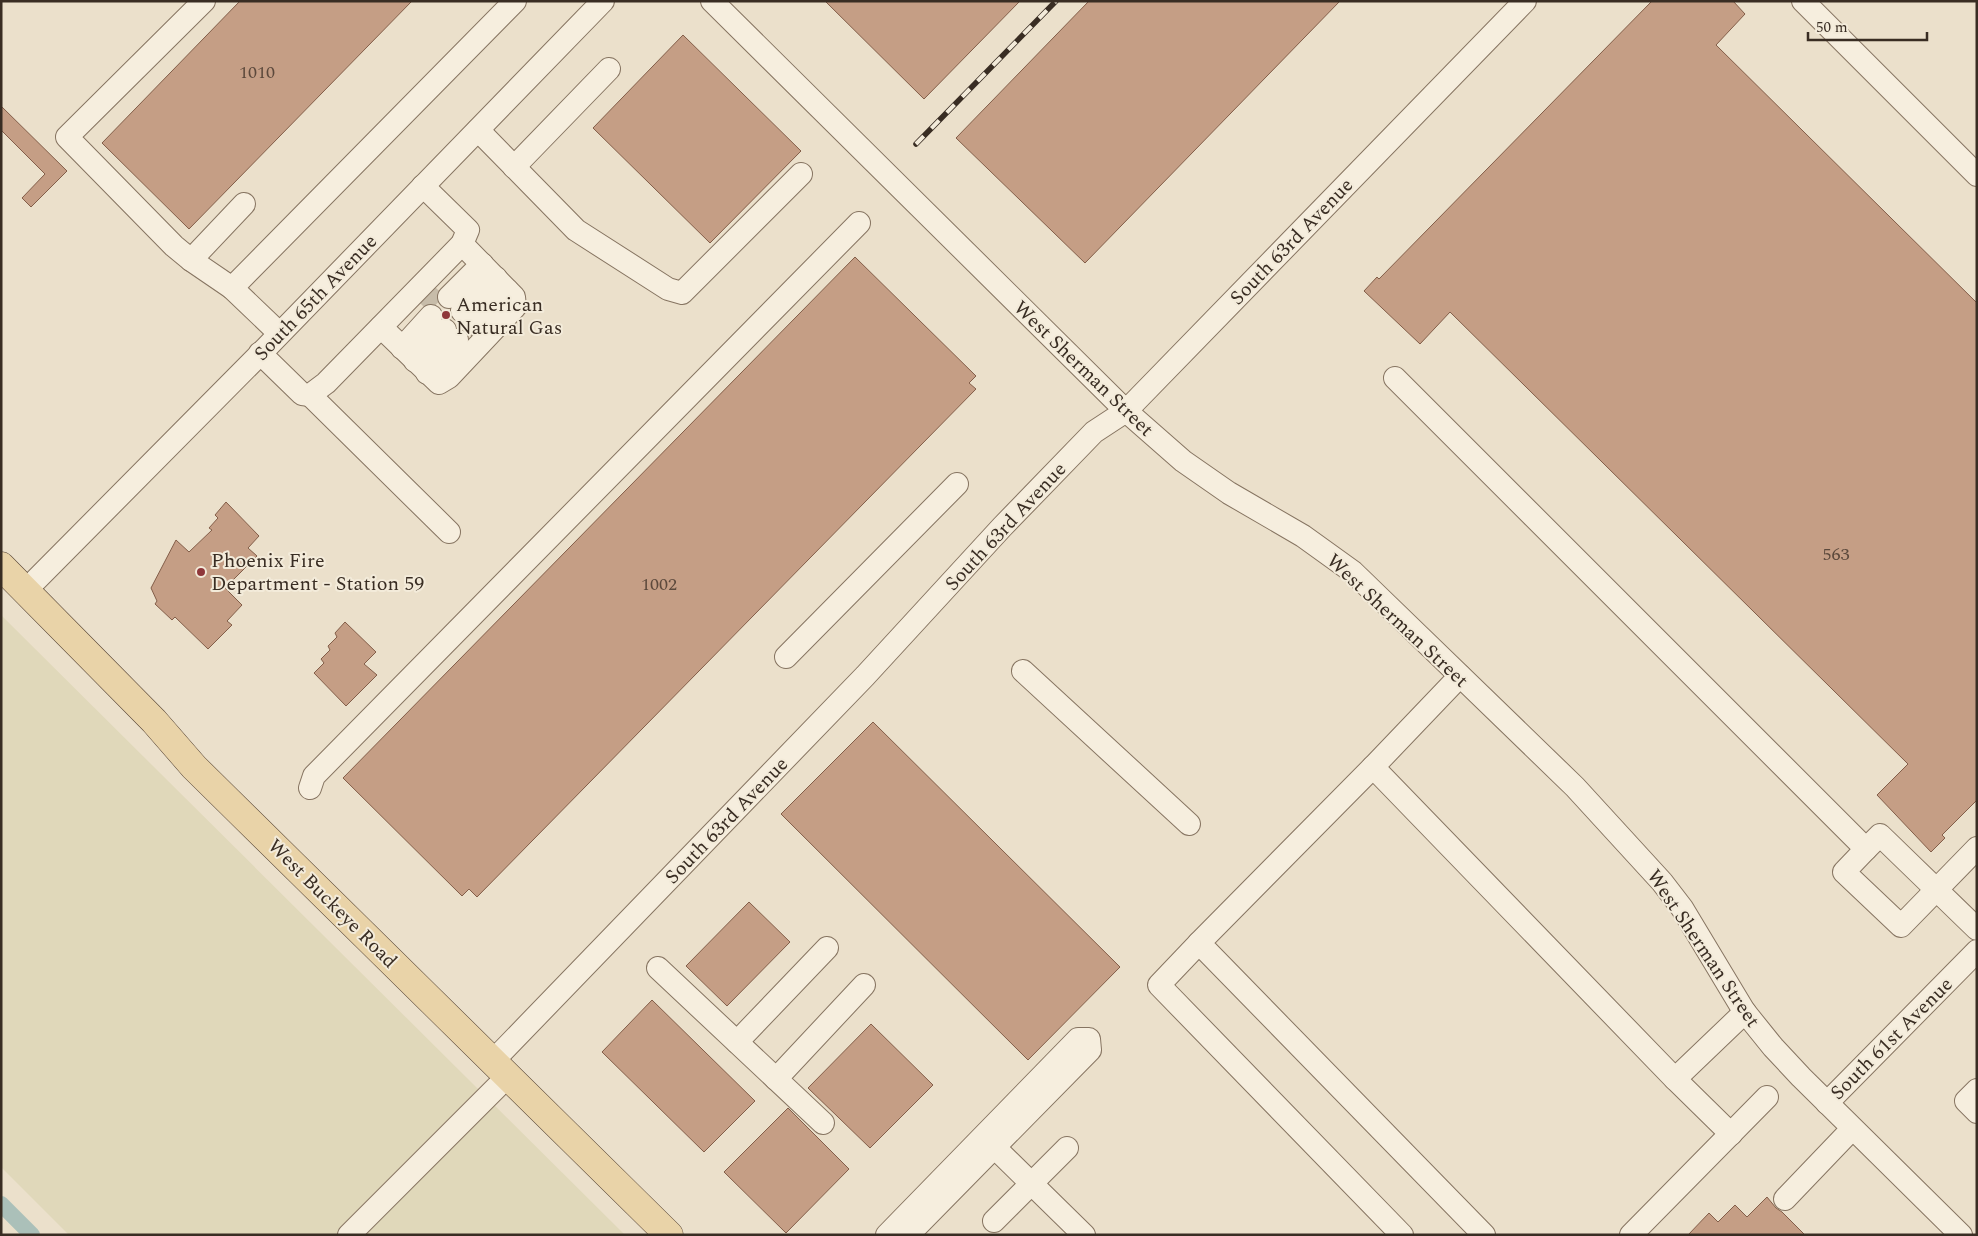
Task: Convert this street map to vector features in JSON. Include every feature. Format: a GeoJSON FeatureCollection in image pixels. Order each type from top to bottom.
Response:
{"type":"FeatureCollection","features":[{"type":"Feature","properties":{"kind":"main road","name":"West Buckeye Road"},"geometry":{"type":"LineString","coordinates":[[1,566],[154,721],[194,767],[669,1235]]}},
{"type":"Feature","properties":{"kind":"street"},"geometry":{"type":"LineString","coordinates":[[204,1],[68,137],[174,246],[232,288],[279,334]]}},
{"type":"Feature","properties":{"kind":"street"},"geometry":{"type":"LineString","coordinates":[[232,288],[515,1]]}},
{"type":"Feature","properties":{"kind":"street","name":"South 65th Avenue"},"geometry":{"type":"LineString","coordinates":[[26,590],[279,334],[603,1]]}},
{"type":"Feature","properties":{"kind":"street","name":"West Sherman Street"},"geometry":{"type":"LineString","coordinates":[[712,1],[1126,411],[1182,461],[1229,494],[1303,536],[1353,572],[1575,787],[1662,882],[1682,908],[1745,1012],[1800,1078],[1961,1235]]}},
{"type":"Feature","properties":{"kind":"street","name":"South 63rd Avenue"},"geometry":{"type":"LineString","coordinates":[[349,1235],[500,1068],[1002,527],[1094,432],[1126,411],[1525,1]]}},
{"type":"Feature","properties":{"kind":"street"},"geometry":{"type":"LineString","coordinates":[[1803,1],[1977,175]]}},
{"type":"Feature","properties":{"kind":"street"},"geometry":{"type":"LineString","coordinates":[[514,167],[609,69]]}},
{"type":"Feature","properties":{"kind":"street"},"geometry":{"type":"LineString","coordinates":[[478,130],[576,230],[668,290],[682,293],[801,174]]}},
{"type":"Feature","properties":{"kind":"street"},"geometry":{"type":"LineString","coordinates":[[403,349],[439,384],[449,377],[515,307],[514,297],[484,266],[468,230],[423,186]]}},
{"type":"Feature","properties":{"kind":"street"},"geometry":{"type":"LineString","coordinates":[[191,260],[244,204]]}},
{"type":"Feature","properties":{"kind":"street"},"geometry":{"type":"LineString","coordinates":[[310,788],[314,776],[858,223]]}},
{"type":"Feature","properties":{"kind":"street"},"geometry":{"type":"LineString","coordinates":[[484,266],[456,305],[484,266]]}},
{"type":"Feature","properties":{"kind":"street"},"geometry":{"type":"LineString","coordinates":[[403,349],[484,266]]}},
{"type":"Feature","properties":{"kind":"street"},"geometry":{"type":"LineString","coordinates":[[310,395],[326,384],[403,349],[439,322],[403,349]]}},
{"type":"Feature","properties":{"kind":"street"},"geometry":{"type":"LineString","coordinates":[[260,353],[302,394],[310,395],[449,532]]}},
{"type":"Feature","properties":{"kind":"street"},"geometry":{"type":"LineString","coordinates":[[1395,378],[1866,849]]}},
{"type":"Feature","properties":{"kind":"street"},"geometry":{"type":"LineString","coordinates":[[786,657],[957,484]]}},
{"type":"Feature","properties":{"kind":"street"},"geometry":{"type":"LineString","coordinates":[[1023,671],[1189,824]]}},
{"type":"Feature","properties":{"kind":"street"},"geometry":{"type":"LineString","coordinates":[[1402,1235],[1159,985],[1460,676]]}},
{"type":"Feature","properties":{"kind":"street"},"geometry":{"type":"LineString","coordinates":[[1373,767],[1675,1079],[1731,1134]]}},
{"type":"Feature","properties":{"kind":"street"},"geometry":{"type":"LineString","coordinates":[[1977,848],[1936,890],[1900,926],[1844,872],[1880,836],[1936,890],[1977,929]]}},
{"type":"Feature","properties":{"kind":"street"},"geometry":{"type":"LineString","coordinates":[[1199,943],[1484,1235]]}},
{"type":"Feature","properties":{"kind":"street"},"geometry":{"type":"LineString","coordinates":[[736,1042],[827,948]]}},
{"type":"Feature","properties":{"kind":"street","name":"South 61st Avenue"},"geometry":{"type":"LineString","coordinates":[[1827,1103],[1977,951]]}},
{"type":"Feature","properties":{"kind":"street"},"geometry":{"type":"LineString","coordinates":[[658,968],[823,1124]]}},
{"type":"Feature","properties":{"kind":"street"},"geometry":{"type":"LineString","coordinates":[[776,1079],[864,985]]}},
{"type":"Feature","properties":{"kind":"street"},"geometry":{"type":"LineString","coordinates":[[1675,1079],[1745,1012]]}},
{"type":"Feature","properties":{"kind":"street"},"geometry":{"type":"LineString","coordinates":[[887,1235],[989,1142],[1090,1050],[1089,1039],[1078,1040],[989,1142],[908,1235]]}},
{"type":"Feature","properties":{"kind":"street"},"geometry":{"type":"LineString","coordinates":[[1977,1090],[1966,1102],[1977,1112]]}},
{"type":"Feature","properties":{"kind":"street"},"geometry":{"type":"LineString","coordinates":[[1631,1235],[1767,1097]]}},
{"type":"Feature","properties":{"kind":"street"},"geometry":{"type":"LineString","coordinates":[[1785,1199],[1852,1129]]}},
{"type":"Feature","properties":{"kind":"street"},"geometry":{"type":"LineString","coordinates":[[989,1142],[1084,1235]]}},
{"type":"Feature","properties":{"kind":"street"},"geometry":{"type":"LineString","coordinates":[[994,1221],[1067,1148]]}},
{"type":"Feature","properties":{"kind":"shaded area"},"geometry":{"type":"Polygon","coordinates":[[[1,615],[625,1235],[69,1235],[1,1167],[1,615]]]}},
{"type":"Feature","properties":{"kind":"building"},"geometry":{"type":"Polygon","coordinates":[[[240,1],[412,1],[189,229],[102,143],[240,1]]]}},
{"type":"Feature","properties":{"kind":"building"},"geometry":{"type":"Polygon","coordinates":[[[825,1],[1020,1],[924,99],[825,1]]]}},
{"type":"Feature","properties":{"kind":"building"},"geometry":{"type":"Polygon","coordinates":[[[1089,1],[1340,1],[1085,263],[956,138],[1089,1]]]}},
{"type":"Feature","properties":{"kind":"building"},"geometry":{"type":"Polygon","coordinates":[[[1652,1],[1733,1],[1745,14],[1716,45],[1977,303],[1977,800],[1942,835],[1945,838],[1931,852],[1877,795],[1908,764],[1450,312],[1420,344],[1364,291],[1377,277],[1379,279],[1652,1]]]}},
{"type":"Feature","properties":{"kind":"building"},"geometry":{"type":"Polygon","coordinates":[[[683,35],[801,151],[710,243],[593,128],[683,35]]]}},
{"type":"Feature","properties":{"kind":"building"},"geometry":{"type":"Polygon","coordinates":[[[1,106],[67,171],[31,207],[22,198],[45,174],[1,130],[1,106]]]}},
{"type":"Feature","properties":{"kind":"building"},"geometry":{"type":"Polygon","coordinates":[[[855,257],[976,376],[969,383],[976,389],[477,897],[469,889],[462,896],[343,778],[855,257]]]}},
{"type":"Feature","properties":{"kind":"building","name":"Phoenix Fire Department - Station 59"},"geometry":{"type":"Polygon","coordinates":[[[226,502],[259,536],[248,548],[257,556],[225,588],[242,605],[227,621],[232,625],[208,649],[175,617],[172,620],[155,604],[157,601],[151,588],[176,540],[189,552],[212,530],[209,528],[218,518],[215,515],[226,502]]]}},
{"type":"Feature","properties":{"kind":"building"},"geometry":{"type":"Polygon","coordinates":[[[345,622],[376,652],[364,664],[377,675],[346,706],[314,673],[324,663],[321,659],[330,650],[328,646],[337,637],[335,633],[345,622]]]}},
{"type":"Feature","properties":{"kind":"building"},"geometry":{"type":"Polygon","coordinates":[[[873,722],[1120,967],[1028,1060],[781,814],[873,722]]]}},
{"type":"Feature","properties":{"kind":"building"},"geometry":{"type":"Polygon","coordinates":[[[749,902],[790,942],[727,1006],[686,966],[749,902]]]}},
{"type":"Feature","properties":{"kind":"building"},"geometry":{"type":"Polygon","coordinates":[[[652,1000],[755,1101],[704,1152],[602,1052],[652,1000]]]}},
{"type":"Feature","properties":{"kind":"building"},"geometry":{"type":"Polygon","coordinates":[[[871,1024],[933,1085],[870,1148],[808,1088],[871,1024]]]}},
{"type":"Feature","properties":{"kind":"building"},"geometry":{"type":"Polygon","coordinates":[[[788,1108],[849,1169],[786,1233],[724,1172],[788,1108]]]}},
{"type":"Feature","properties":{"kind":"building"},"geometry":{"type":"Polygon","coordinates":[[[1767,1197],[1805,1235],[1688,1235],[1709,1213],[1718,1222],[1735,1205],[1747,1217],[1767,1197]]]}},
{"type":"Feature","properties":{"kind":"waterway"},"geometry":{"type":"LineString","coordinates":[[1,1204],[32,1235]]}},
{"type":"Feature","properties":{"kind":"tunnel"},"geometry":{"type":"LineString","coordinates":[[421,304],[438,287]]}},
{"type":"Feature","properties":{"kind":"railway"},"geometry":{"type":"LineString","coordinates":[[916,144],[1056,1]]}},
{"type":"Feature","properties":{"kind":"place","name":"American Natural Gas"},"geometry":{"type":"Point","coordinates":[446,315]}},
{"type":"Feature","properties":{"kind":"place","name":"Phoenix Fire Department - Station 59"},"geometry":{"type":"Point","coordinates":[201,572]}}]}
